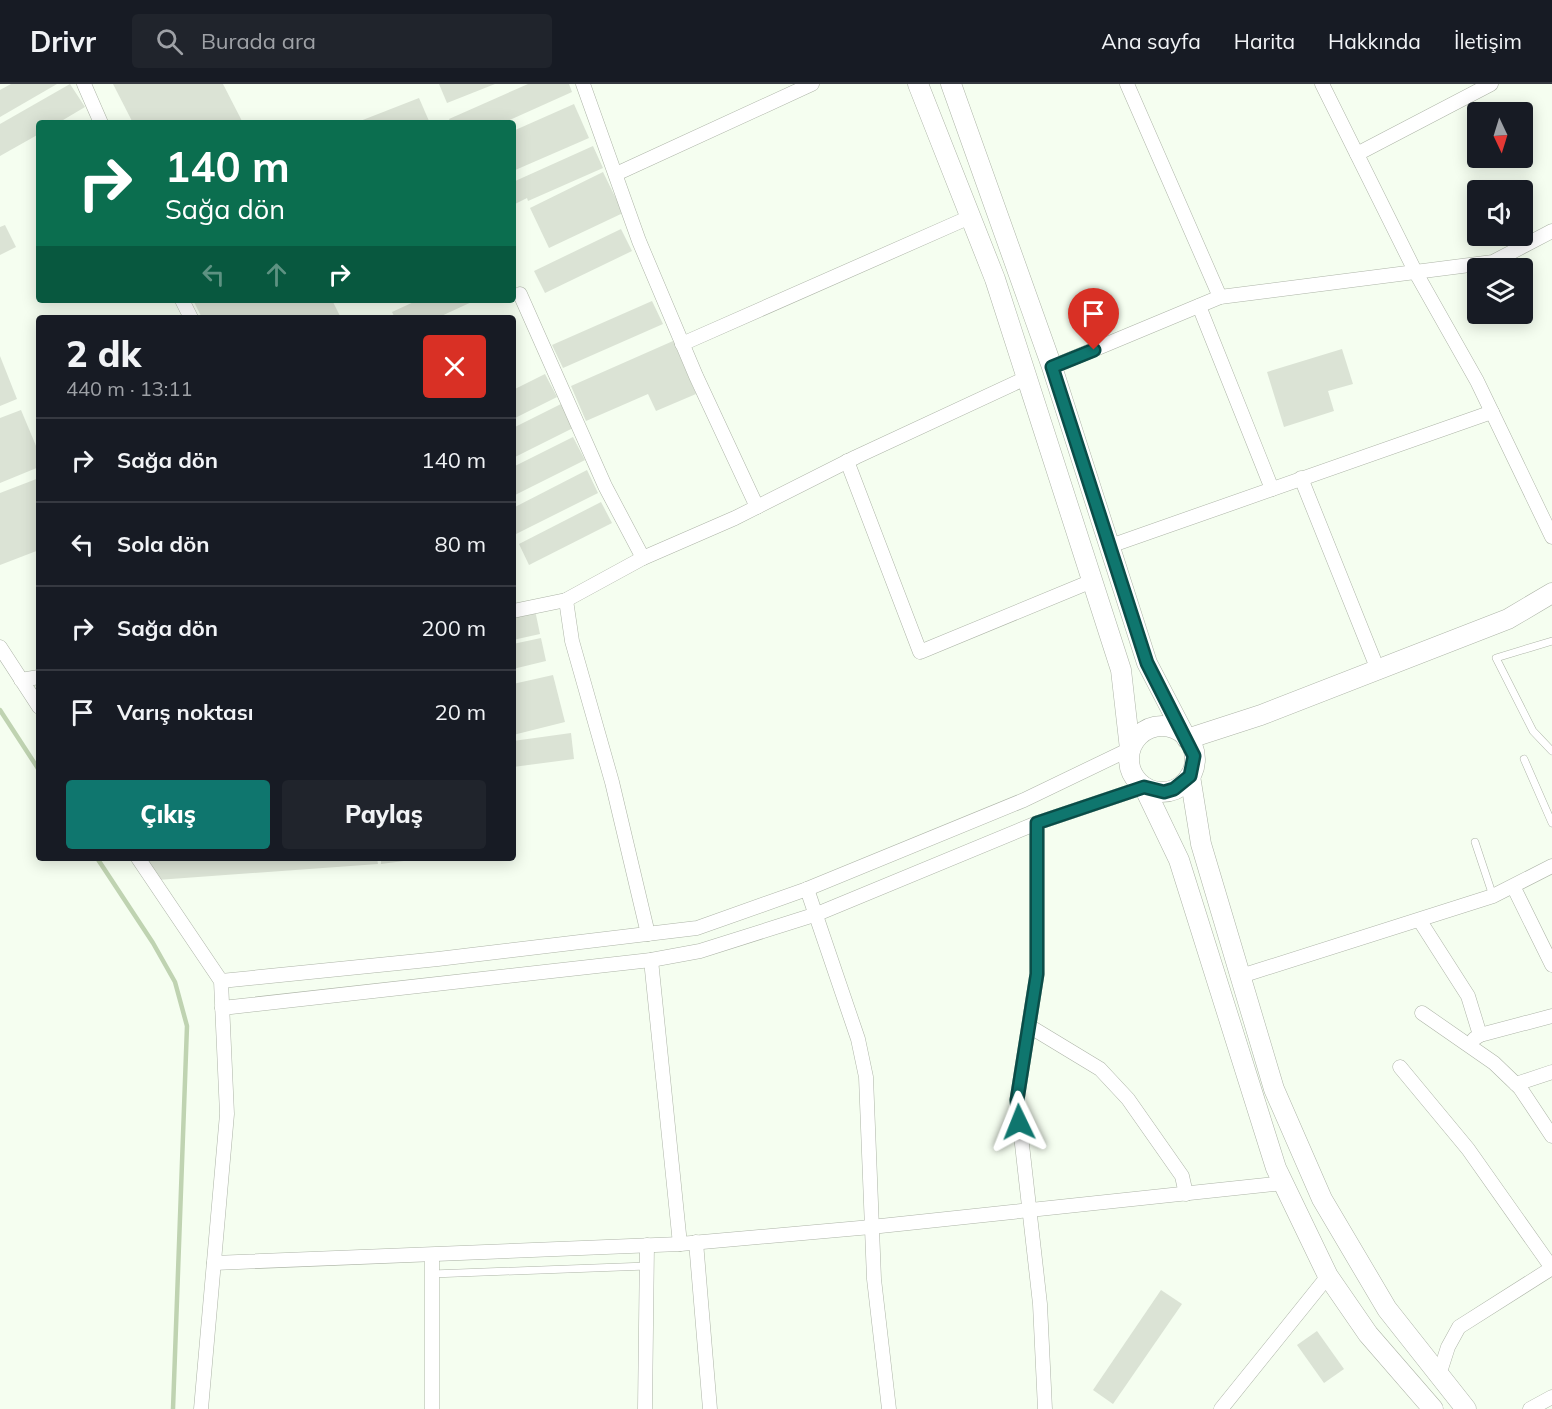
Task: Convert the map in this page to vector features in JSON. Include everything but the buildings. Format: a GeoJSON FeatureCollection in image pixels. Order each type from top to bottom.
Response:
{"type":"FeatureCollection","features":[{"type":"Feature","properties":{"kind":"main road"},"geometry":{"type":"LineString","coordinates":[[918,84],[995,279],[1121,670],[1131,771],[1144,787],[1179,860],[1276,1168],[1328,1276],[1368,1334],[1433,1409]]}},
{"type":"Feature","properties":{"kind":"main road"},"geometry":{"type":"LineString","coordinates":[[951,84],[1052,367],[1147,663],[1189,744],[1190,776],[1201,844],[1274,1089],[1322,1199],[1387,1309],[1466,1409]]}},
{"type":"Feature","properties":{"kind":"main road"},"geometry":{"type":"LineString","coordinates":[[1189,744],[1508,619],[1552,593]]}},
{"type":"Feature","properties":{"kind":"main road"},"geometry":{"type":"LineString","coordinates":[[1130,749],[1144,732],[1154,727],[1176,730],[1189,744]]}},
{"type":"Feature","properties":{"kind":"main road"},"geometry":{"type":"LineString","coordinates":[[1144,787],[1164,792],[1174,789],[1190,776]]}},
{"type":"Feature","properties":{"kind":"street"},"geometry":{"type":"LineString","coordinates":[[84,84],[100,120]]}},
{"type":"Feature","properties":{"kind":"street"},"geometry":{"type":"LineString","coordinates":[[583,84],[639,241],[682,344],[757,507]]}},
{"type":"Feature","properties":{"kind":"street"},"geometry":{"type":"LineString","coordinates":[[616,174],[812,84]]}},
{"type":"Feature","properties":{"kind":"street"},"geometry":{"type":"LineString","coordinates":[[1127,84],[1220,297]]}},
{"type":"Feature","properties":{"kind":"street"},"geometry":{"type":"LineString","coordinates":[[1322,84],[1416,273],[1492,412],[1552,537]]}},
{"type":"Feature","properties":{"kind":"street"},"geometry":{"type":"LineString","coordinates":[[1357,154],[1491,84]]}},
{"type":"Feature","properties":{"kind":"street"},"geometry":{"type":"LineString","coordinates":[[682,344],[970,217]]}},
{"type":"Feature","properties":{"kind":"street"},"geometry":{"type":"LineString","coordinates":[[1052,367],[1220,297],[1493,262],[1552,231]]}},
{"type":"Feature","properties":{"kind":"street"},"geometry":{"type":"LineString","coordinates":[[520,294],[605,486],[643,558]]}},
{"type":"Feature","properties":{"kind":"street"},"geometry":{"type":"LineString","coordinates":[[1199,306],[1272,489]]}},
{"type":"Feature","properties":{"kind":"street"},"geometry":{"type":"LineString","coordinates":[[516,610],[566,600],[643,558],[757,507],[847,461],[1026,378]]}},
{"type":"Feature","properties":{"kind":"street"},"geometry":{"type":"LineString","coordinates":[[1110,546],[1492,412]]}},
{"type":"Feature","properties":{"kind":"street"},"geometry":{"type":"LineString","coordinates":[[847,461],[921,652],[1092,581]]}},
{"type":"Feature","properties":{"kind":"street"},"geometry":{"type":"LineString","coordinates":[[1301,478],[1378,670]]}},
{"type":"Feature","properties":{"kind":"street"},"geometry":{"type":"LineString","coordinates":[[566,600],[572,641],[612,782],[648,934]]}},
{"type":"Feature","properties":{"kind":"street"},"geometry":{"type":"LineString","coordinates":[[0,648],[36,702]]}},
{"type":"Feature","properties":{"kind":"street"},"geometry":{"type":"LineString","coordinates":[[21,680],[36,678]]}},
{"type":"Feature","properties":{"kind":"street"},"geometry":{"type":"LineString","coordinates":[[220,981],[438,959],[697,928],[807,888],[1024,800],[1130,749]]}},
{"type":"Feature","properties":{"kind":"street"},"geometry":{"type":"LineString","coordinates":[[222,1008],[651,960],[700,951],[817,914],[1037,823],[1144,787]]}},
{"type":"Feature","properties":{"kind":"street"},"geometry":{"type":"LineString","coordinates":[[1037,823],[1037,974],[1017,1100],[1040,1304],[1045,1409]]}},
{"type":"Feature","properties":{"kind":"street"},"geometry":{"type":"LineString","coordinates":[[140,861],[220,981],[227,1114],[201,1409]]}},
{"type":"Feature","properties":{"kind":"street"},"geometry":{"type":"LineString","coordinates":[[1241,976],[1493,896],[1514,888],[1552,866]]}},
{"type":"Feature","properties":{"kind":"street"},"geometry":{"type":"LineString","coordinates":[[807,888],[858,1039],[866,1077],[871,1227],[889,1409]]}},
{"type":"Feature","properties":{"kind":"street"},"geometry":{"type":"LineString","coordinates":[[1514,888],[1552,965]]}},
{"type":"Feature","properties":{"kind":"street"},"geometry":{"type":"LineString","coordinates":[[1420,921],[1468,996],[1480,1035]]}},
{"type":"Feature","properties":{"kind":"street"},"geometry":{"type":"LineString","coordinates":[[651,960],[680,1244]]}},
{"type":"Feature","properties":{"kind":"street"},"geometry":{"type":"LineString","coordinates":[[1422,1013],[1494,1063],[1516,1084],[1552,1136]]}},
{"type":"Feature","properties":{"kind":"street"},"geometry":{"type":"LineString","coordinates":[[1467,1044],[1480,1035],[1552,1016]]}},
{"type":"Feature","properties":{"kind":"street"},"geometry":{"type":"LineString","coordinates":[[1029,1026],[1100,1070],[1128,1099],[1182,1176],[1186,1194]]}},
{"type":"Feature","properties":{"kind":"street"},"geometry":{"type":"LineString","coordinates":[[1401,1067],[1468,1149],[1552,1268],[1459,1327],[1448,1347],[1438,1375]]}},
{"type":"Feature","properties":{"kind":"street"},"geometry":{"type":"LineString","coordinates":[[1516,1084],[1552,1072]]}},
{"type":"Feature","properties":{"kind":"street"},"geometry":{"type":"LineString","coordinates":[[214,1263],[680,1244],[871,1227],[1284,1183]]}},
{"type":"Feature","properties":{"kind":"street"},"geometry":{"type":"LineString","coordinates":[[696,1242],[710,1409]]}},
{"type":"Feature","properties":{"kind":"street"},"geometry":{"type":"LineString","coordinates":[[645,1409],[648,1245]]}},
{"type":"Feature","properties":{"kind":"street"},"geometry":{"type":"LineString","coordinates":[[432,1255],[432,1409]]}},
{"type":"Feature","properties":{"kind":"street"},"geometry":{"type":"LineString","coordinates":[[1221,1409],[1328,1276]]}},
{"type":"Feature","properties":{"kind":"street"},"geometry":{"type":"LineString","coordinates":[[1530,1409],[1552,1397]]}},
{"type":"Feature","properties":{"kind":"lane"},"geometry":{"type":"LineString","coordinates":[[1552,641],[1496,658],[1533,732],[1552,751]]}},
{"type":"Feature","properties":{"kind":"lane"},"geometry":{"type":"LineString","coordinates":[[1524,759],[1552,823]]}},
{"type":"Feature","properties":{"kind":"lane"},"geometry":{"type":"LineString","coordinates":[[1475,842],[1493,896]]}},
{"type":"Feature","properties":{"kind":"lane"},"geometry":{"type":"LineString","coordinates":[[432,1274],[647,1266]]}},
{"type":"Feature","properties":{"kind":"waterway"},"geometry":{"type":"LineString","coordinates":[[0,710],[36,765]]}},
{"type":"Feature","properties":{"kind":"waterway"},"geometry":{"type":"LineString","coordinates":[[99,861],[153,943],[175,982],[187,1026],[173,1409]]}},
{"type":"Feature","properties":{"kind":"route"},"geometry":{"type":"LineString","coordinates":[[1019,1122],[1017,1100],[1037,974],[1037,823],[1144,787],[1164,792],[1174,789],[1190,776],[1194,766],[1191,746],[1147,663],[1052,367],[1094,350]]}}]}
